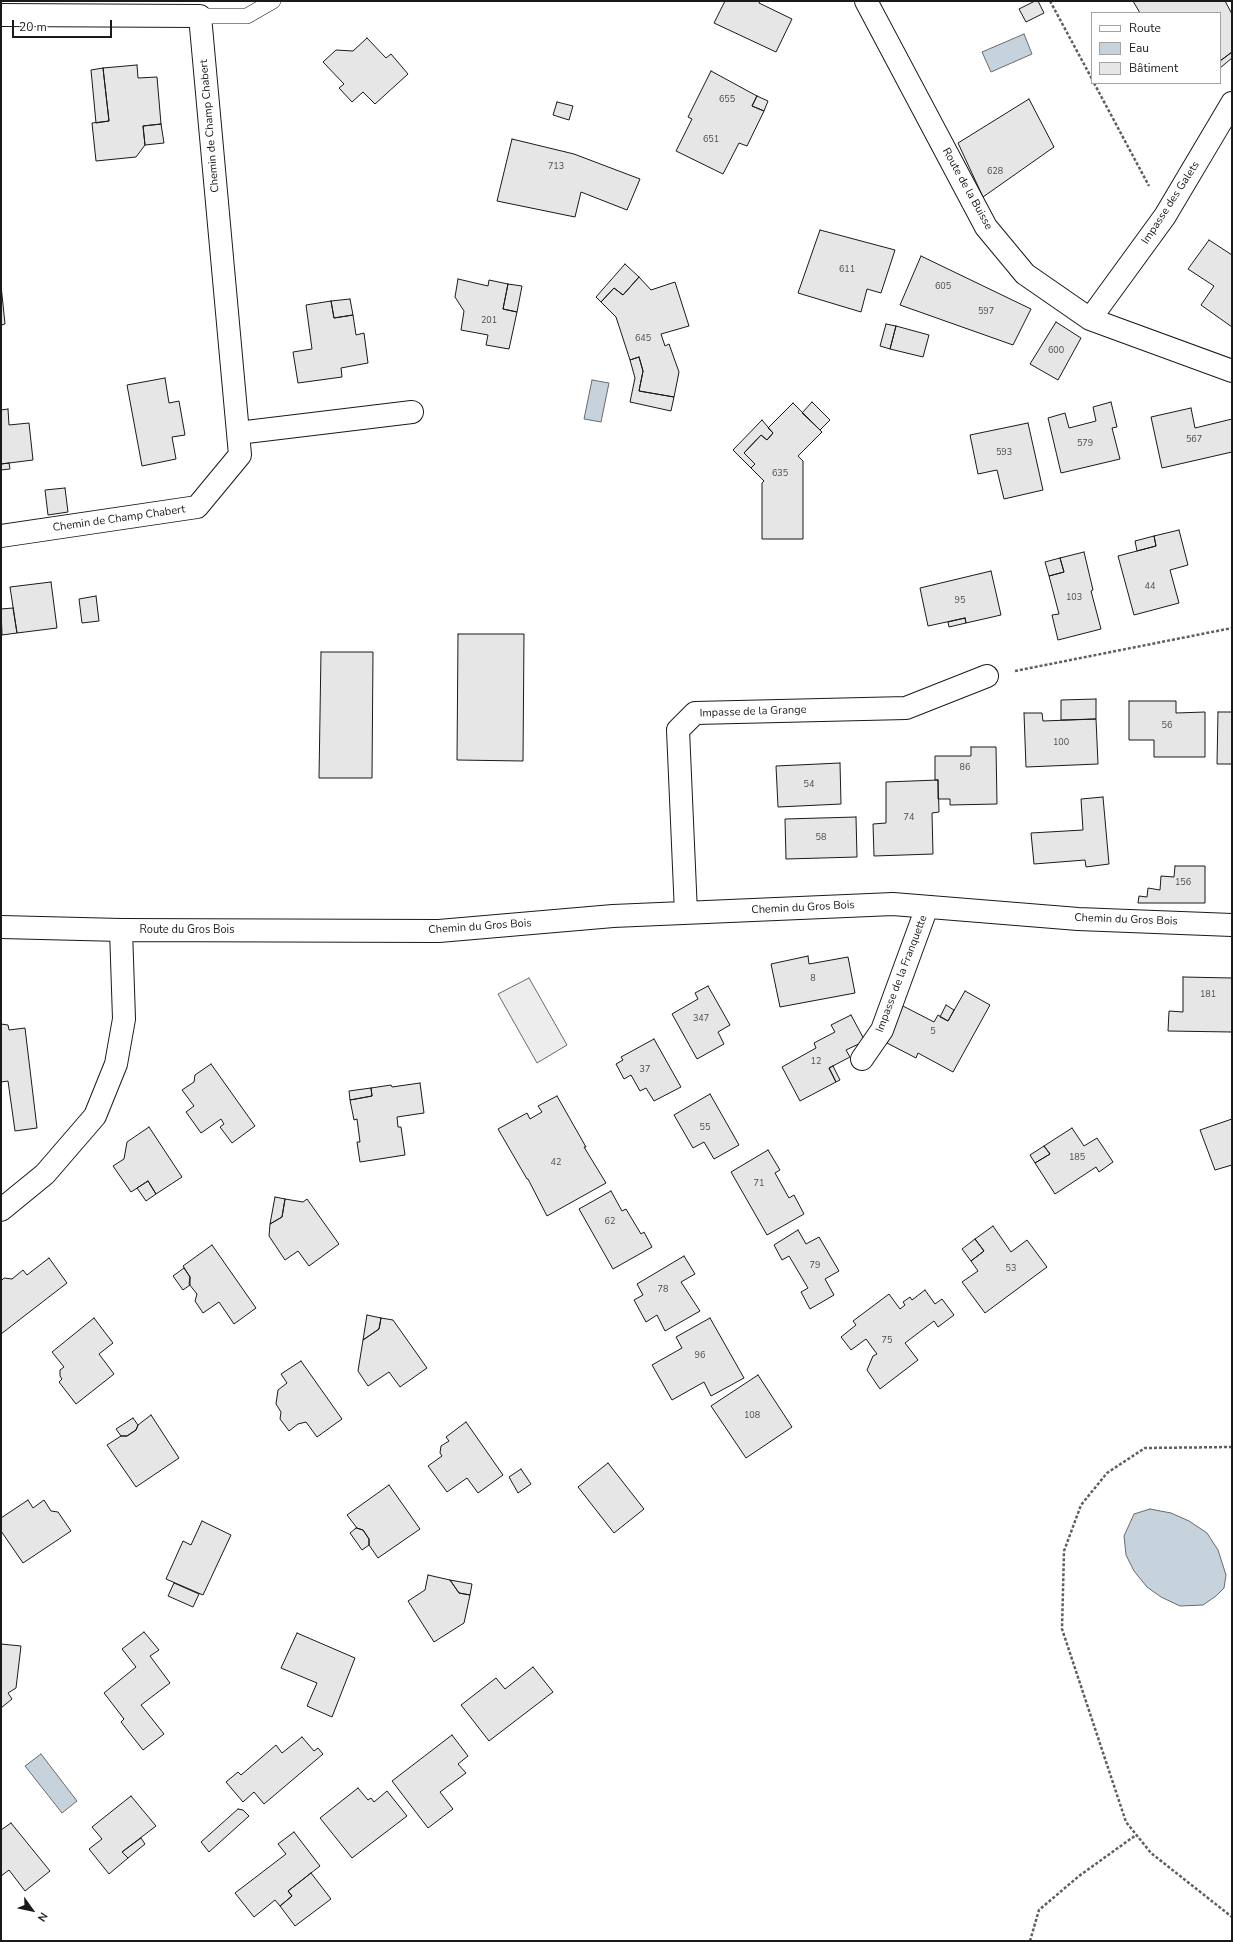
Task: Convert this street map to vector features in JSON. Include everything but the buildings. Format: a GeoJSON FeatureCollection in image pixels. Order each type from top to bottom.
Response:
{"type":"FeatureCollection","features":[{"type":"Feature","properties":{"kind":"street","name":"Route de la Buisse"},"geometry":{"type":"LineString","coordinates":[[866,1],[986,227],[1025,274],[1090,319],[1232,371]]}},
{"type":"Feature","properties":{"kind":"street"},"geometry":{"type":"LineString","coordinates":[[1,15],[200,16]]}},
{"type":"Feature","properties":{"kind":"street","name":"Chemin de Champ Chabert"},"geometry":{"type":"LineString","coordinates":[[1,536],[197,507],[240,455],[200,16]]}},
{"type":"Feature","properties":{"kind":"street","name":"Impasse des Galets"},"geometry":{"type":"LineString","coordinates":[[1090,319],[1165,216],[1232,103]]}},
{"type":"Feature","properties":{"kind":"street"},"geometry":{"type":"LineString","coordinates":[[238,433],[412,412]]}},
{"type":"Feature","properties":{"kind":"street","name":"Impasse de la Grange"},"geometry":{"type":"LineString","coordinates":[[686,913],[678,730],[695,713],[906,708],[987,676]]}},
{"type":"Feature","properties":{"kind":"street","name":"Chemin du Gros Bois"},"geometry":{"type":"LineString","coordinates":[[374,932],[439,931],[613,916],[893,904],[1078,919],[1232,925]]}},
{"type":"Feature","properties":{"kind":"street","name":"Impasse de la Franquette"},"geometry":{"type":"LineString","coordinates":[[862,1060],[882,1030],[928,907]]}},
{"type":"Feature","properties":{"kind":"street","name":"Route du Gros Bois"},"geometry":{"type":"LineString","coordinates":[[1,927],[121,930],[374,932]]}},
{"type":"Feature","properties":{"kind":"street"},"geometry":{"type":"LineString","coordinates":[[1,1210],[45,1174],[95,1116],[116,1064],[124,1019],[121,930]]}},
{"type":"Feature","properties":{"kind":"lane"},"geometry":{"type":"LineString","coordinates":[[200,16],[248,16],[273,1]]}},
{"type":"Feature","properties":{"kind":"path"},"geometry":{"type":"LineString","coordinates":[[1050,1],[1091,77]]}},
{"type":"Feature","properties":{"kind":"path"},"geometry":{"type":"LineString","coordinates":[[1095,84],[1165,216]]}},
{"type":"Feature","properties":{"kind":"path"},"geometry":{"type":"LineString","coordinates":[[987,676],[1232,628]]}},
{"type":"Feature","properties":{"kind":"path"},"geometry":{"type":"LineString","coordinates":[[1232,1447],[1145,1448],[1107,1473],[1081,1505],[1064,1551],[1062,1629],[1126,1822],[1151,1853],[1232,1917]]}},
{"type":"Feature","properties":{"kind":"path"},"geometry":{"type":"LineString","coordinates":[[1030,1941],[1039,1910],[1079,1876],[1136,1835]]}},
{"type":"Feature","properties":{"kind":"shaded area"},"geometry":{"type":"Polygon","coordinates":[[[529,978],[567,1045],[537,1063],[498,994],[529,978]]]}},
{"type":"Feature","properties":{"kind":"water"},"geometry":{"type":"Polygon","coordinates":[[[1024,34],[1032,54],[991,72],[982,52],[1024,34]]]}},
{"type":"Feature","properties":{"kind":"water"},"geometry":{"type":"Polygon","coordinates":[[[592,380],[609,383],[601,422],[584,419],[592,380]]]}},
{"type":"Feature","properties":{"kind":"water"},"geometry":{"type":"Polygon","coordinates":[[[1150,1509],[1171,1513],[1189,1521],[1207,1533],[1218,1550],[1226,1575],[1224,1588],[1203,1605],[1180,1606],[1161,1597],[1147,1587],[1134,1571],[1126,1555],[1124,1536],[1134,1514],[1150,1509]]]}},
{"type":"Feature","properties":{"kind":"water"},"geometry":{"type":"Polygon","coordinates":[[[41,1754],[77,1801],[62,1813],[25,1766],[41,1754]]]}}]}
